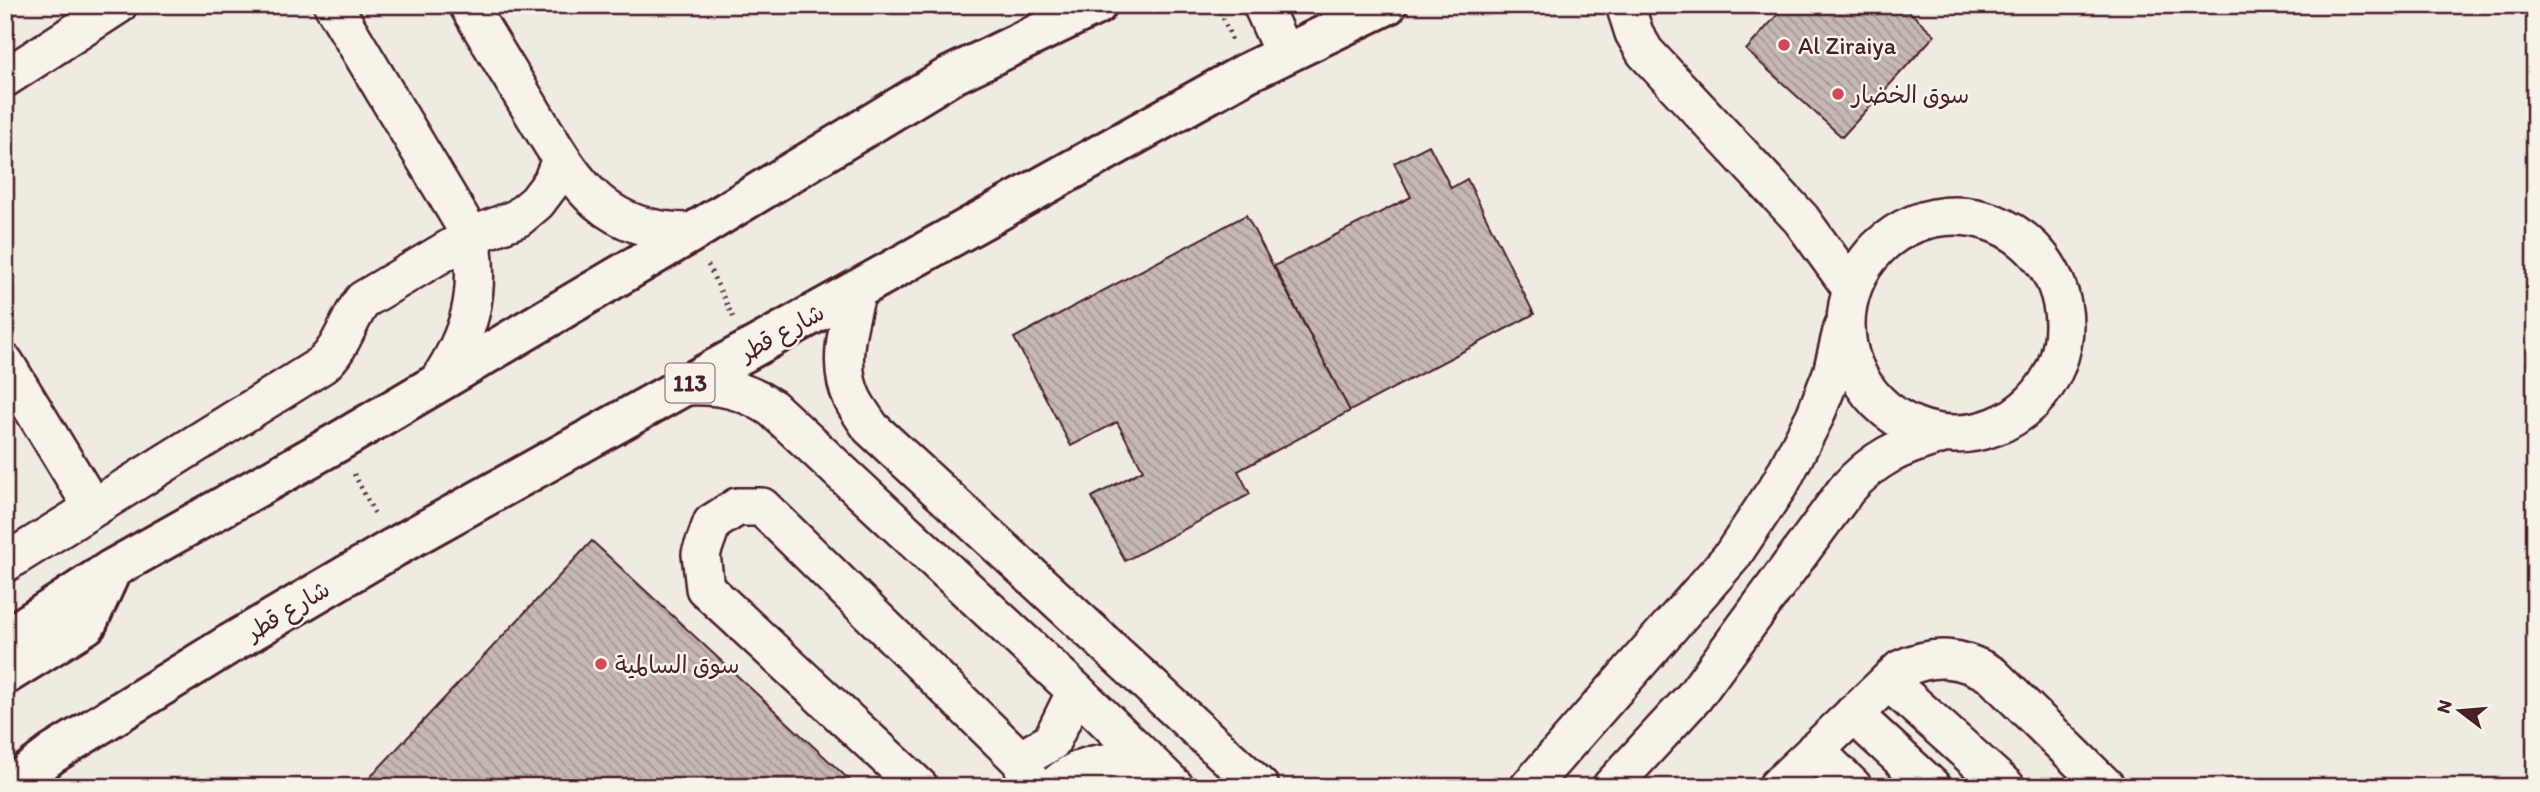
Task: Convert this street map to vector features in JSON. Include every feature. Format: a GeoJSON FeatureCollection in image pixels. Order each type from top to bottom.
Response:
{"type":"FeatureCollection","features":[{"type":"Feature","properties":{"kind":"main road"},"geometry":{"type":"LineString","coordinates":[[5,639],[112,569],[338,442],[950,76],[1097,5]]}},
{"type":"Feature","properties":{"kind":"main road","name":"شارع قطر"},"geometry":{"type":"LineString","coordinates":[[9,787],[52,754],[393,548],[1246,73],[1387,5]]}},
{"type":"Feature","properties":{"kind":"main road"},"geometry":{"type":"LineString","coordinates":[[5,675],[86,624],[112,569]]}},
{"type":"Feature","properties":{"kind":"street"},"geometry":{"type":"LineString","coordinates":[[5,78],[118,5]]}},
{"type":"Feature","properties":{"kind":"street"},"geometry":{"type":"LineString","coordinates":[[333,5],[471,236],[475,263],[474,295],[468,326],[456,356],[438,382]]}},
{"type":"Feature","properties":{"kind":"street"},"geometry":{"type":"LineString","coordinates":[[468,5],[561,159],[581,187],[613,214],[652,229],[693,232]]}},
{"type":"Feature","properties":{"kind":"street"},"geometry":{"type":"LineString","coordinates":[[1262,5],[1284,54]]}},
{"type":"Feature","properties":{"kind":"street"},"geometry":{"type":"LineString","coordinates":[[1625,5],[1634,33],[1645,52],[1801,219],[1848,302],[1850,357],[1868,394],[1900,421],[1940,435]]}},
{"type":"Feature","properties":{"kind":"street"},"geometry":{"type":"LineString","coordinates":[[5,563],[322,365],[339,347],[353,314],[363,300],[471,236],[518,218],[537,202],[552,182],[561,159]]}},
{"type":"Feature","properties":{"kind":"street"},"geometry":{"type":"LineString","coordinates":[[1611,787],[1694,697],[1862,472],[1897,449],[1940,435],[1982,432],[2021,414],[2049,382],[2064,342],[2062,299],[2044,260],[2013,231],[1973,216],[1931,217],[1892,234],[1868,238],[1822,230],[1801,219]]}},
{"type":"Feature","properties":{"kind":"street"},"geometry":{"type":"LineString","coordinates":[[1529,787],[1739,546],[1781,482],[1815,416],[1832,373],[1848,302],[1868,258],[1892,234]]}},
{"type":"Feature","properties":{"kind":"street"},"geometry":{"type":"LineString","coordinates":[[857,291],[846,334],[846,372],[852,398],[872,428],[1260,787]]}},
{"type":"Feature","properties":{"kind":"street"},"geometry":{"type":"LineString","coordinates":[[5,363],[93,508]]}},
{"type":"Feature","properties":{"kind":"street"},"geometry":{"type":"LineString","coordinates":[[685,386],[733,388],[772,408],[1076,691],[1164,777]]}},
{"type":"Feature","properties":{"kind":"street"},"geometry":{"type":"LineString","coordinates":[[919,787],[705,588],[701,554],[712,523],[737,507],[762,507],[1027,774],[1051,742],[1076,691]]}},
{"type":"Feature","properties":{"kind":"street"},"geometry":{"type":"LineString","coordinates":[[1777,787],[1900,669],[1918,661],[1936,658],[1975,664],[1992,675],[2106,787]]}},
{"type":"Feature","properties":{"kind":"street"},"geometry":{"type":"LineString","coordinates":[[1888,681],[2006,787]]}},
{"type":"Feature","properties":{"kind":"street"},"geometry":{"type":"LineString","coordinates":[[1853,715],[1932,787]]}},
{"type":"Feature","properties":{"kind":"street"},"geometry":{"type":"LineString","coordinates":[[1815,750],[1853,787]]}},
{"type":"Feature","properties":{"kind":"street"},"geometry":{"type":"LineString","coordinates":[[1054,787],[1063,779],[1091,765],[1122,761],[1164,777]]}},
{"type":"Feature","properties":{"kind":"path"},"geometry":{"type":"LineString","coordinates":[[693,232],[748,351]]}},
{"type":"Feature","properties":{"kind":"path"},"geometry":{"type":"LineString","coordinates":[[338,442],[393,548]]}},
{"type":"Feature","properties":{"kind":"building","name":"سوق الخضار"},"geometry":{"type":"Polygon","coordinates":[[[1786,5],[1902,5],[1935,35],[1842,137],[1746,50],[1786,5]]]}},
{"type":"Feature","properties":{"kind":"building"},"geometry":{"type":"Polygon","coordinates":[[[1429,145],[1451,188],[1467,179],[1534,314],[1350,411],[1274,266],[1411,197],[1394,163],[1429,145]]]}},
{"type":"Feature","properties":{"kind":"building"},"geometry":{"type":"Polygon","coordinates":[[[1246,215],[1350,411],[1238,471],[1250,494],[1125,561],[1092,497],[1143,470],[1117,422],[1071,446],[1014,338],[1246,215]]]}},
{"type":"Feature","properties":{"kind":"building","name":"سوق السالمية"},"geometry":{"type":"Polygon","coordinates":[[[592,541],[857,787],[361,787],[592,541]]]}},
{"type":"Feature","properties":{"kind":"place","name":"Al Ziraiya"},"geometry":{"type":"Point","coordinates":[1784,45]}},
{"type":"Feature","properties":{"kind":"place","name":"سوق الخضار"},"geometry":{"type":"Point","coordinates":[1838,94]}},
{"type":"Feature","properties":{"kind":"place","name":"سوق السالمية"},"geometry":{"type":"Point","coordinates":[601,664]}}]}
